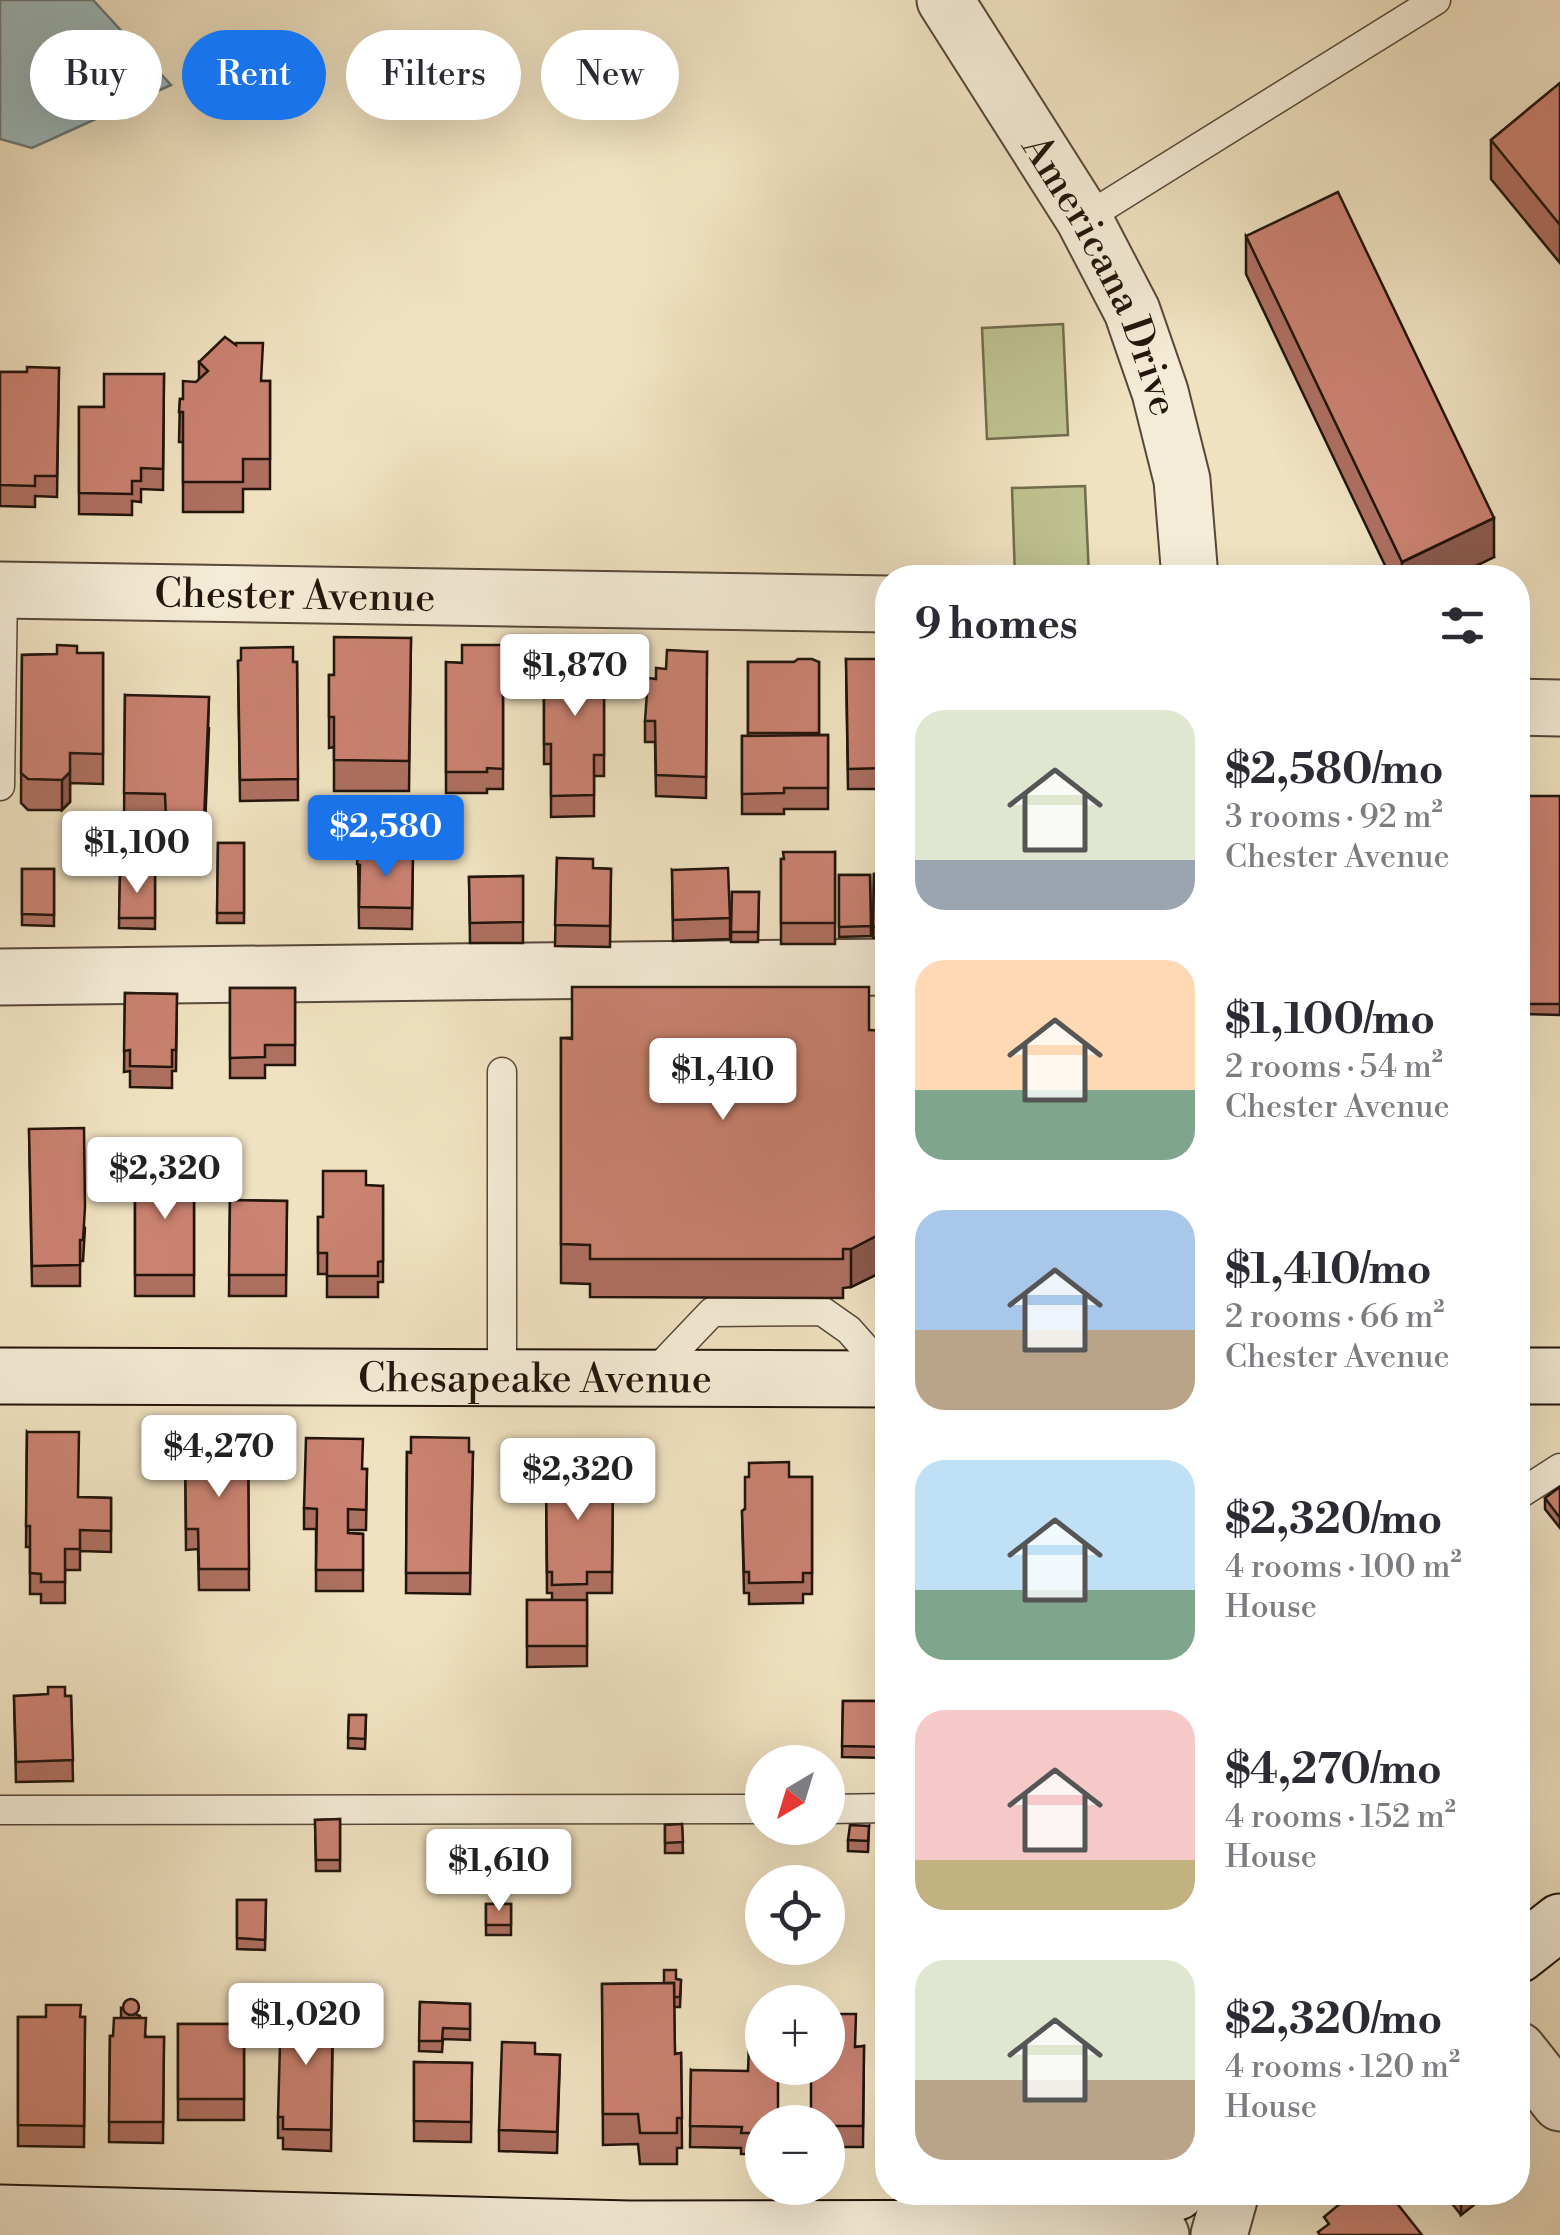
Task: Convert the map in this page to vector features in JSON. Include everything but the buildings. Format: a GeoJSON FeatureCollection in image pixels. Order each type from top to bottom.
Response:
{"type":"FeatureCollection","features":[{"type":"Feature","properties":{"kind":"street","name":"Americana Drive"},"geometry":{"type":"LineString","coordinates":[[945,0],[1084,219],[1132,311],[1160,392],[1182,480],[1189,565]]}},
{"type":"Feature","properties":{"kind":"street","name":"Chester Avenue"},"geometry":{"type":"LineString","coordinates":[[2,590],[875,604]]}},
{"type":"Feature","properties":{"kind":"street"},"geometry":{"type":"LineString","coordinates":[[1530,707],[1560,708]]}},
{"type":"Feature","properties":{"kind":"street"},"geometry":{"type":"LineString","coordinates":[[0,977],[875,967]]}},
{"type":"Feature","properties":{"kind":"street","name":"Chesapeake Avenue"},"geometry":{"type":"LineString","coordinates":[[0,1376],[875,1376]]}},
{"type":"Feature","properties":{"kind":"street"},"geometry":{"type":"LineString","coordinates":[[1530,1376],[1560,1376]]}},
{"type":"Feature","properties":{"kind":"street"},"geometry":{"type":"LineString","coordinates":[[1530,1946],[1560,1922]]}},
{"type":"Feature","properties":{"kind":"street"},"geometry":{"type":"LineString","coordinates":[[1530,2065],[1560,2103]]}},
{"type":"Feature","properties":{"kind":"street"},"geometry":{"type":"LineString","coordinates":[[0,2213],[69,2226],[630,2232],[1080,2228],[1141,2224],[1163,2205]]}},
{"type":"Feature","properties":{"kind":"street"},"geometry":{"type":"LineString","coordinates":[[1219,2235],[1227,2205]]}},
{"type":"Feature","properties":{"kind":"lane"},"geometry":{"type":"LineString","coordinates":[[1084,219],[1436,0]]}},
{"type":"Feature","properties":{"kind":"lane"},"geometry":{"type":"LineString","coordinates":[[0,786],[2,590]]}},
{"type":"Feature","properties":{"kind":"lane"},"geometry":{"type":"LineString","coordinates":[[502,1072],[502,1378]]}},
{"type":"Feature","properties":{"kind":"lane"},"geometry":{"type":"LineString","coordinates":[[1530,1488],[1560,1468]]}},
{"type":"Feature","properties":{"kind":"lane"},"geometry":{"type":"LineString","coordinates":[[845,1808],[875,1808]]}},
{"type":"Feature","properties":{"kind":"lane"},"geometry":{"type":"LineString","coordinates":[[0,1810],[745,1809]]}},
{"type":"Feature","properties":{"kind":"green space"},"geometry":{"type":"Polygon","coordinates":[[[1063,324],[1068,435],[987,439],[982,328],[1063,324]]]}},
{"type":"Feature","properties":{"kind":"green space"},"geometry":{"type":"Polygon","coordinates":[[[1085,486],[1088,565],[1015,565],[1012,488],[1085,486]]]}},
{"type":"Feature","properties":{"kind":"water"},"geometry":{"type":"Polygon","coordinates":[[[0,0],[93,0],[121,30],[30,30],[30,120],[94,120],[32,148],[0,139],[0,0]]]}}]}
